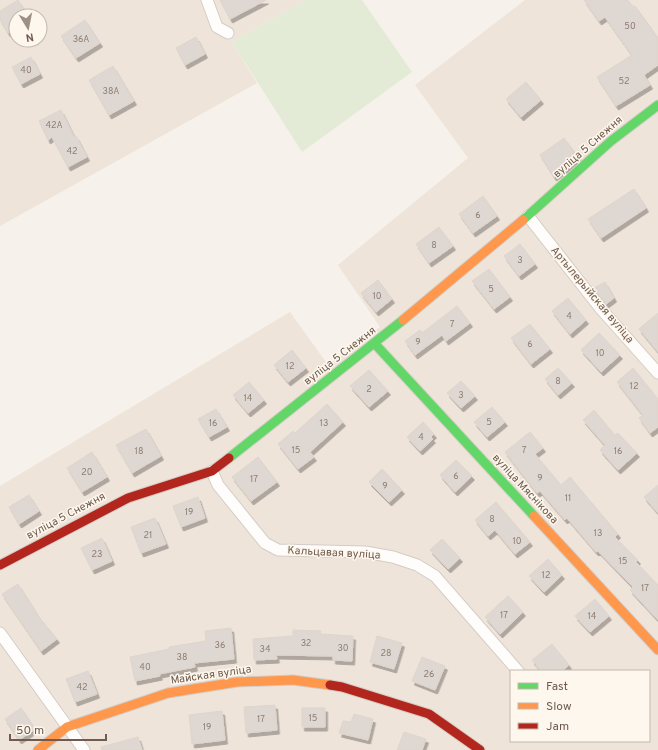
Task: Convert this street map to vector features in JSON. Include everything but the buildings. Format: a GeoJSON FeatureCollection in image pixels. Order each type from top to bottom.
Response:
{"type":"FeatureCollection","features":[{"type":"Feature","properties":{"kind":"street"},"geometry":{"type":"LineString","coordinates":[[207,0],[217,27],[228,33]]}},
{"type":"Feature","properties":{"kind":"street","name":"вуліца 5 Снежня"},"geometry":{"type":"LineString","coordinates":[[0,565],[128,498],[212,472],[375,344],[528,216],[611,141],[658,105]]}},
{"type":"Feature","properties":{"kind":"street","name":"Артылерыйская вуліца"},"geometry":{"type":"LineString","coordinates":[[528,216],[601,309],[658,373]]}},
{"type":"Feature","properties":{"kind":"street","name":"вуліца Мяснікова"},"geometry":{"type":"LineString","coordinates":[[375,344],[658,650]]}},
{"type":"Feature","properties":{"kind":"street","name":"Кальцавая вуліца"},"geometry":{"type":"LineString","coordinates":[[212,472],[218,485],[264,543],[278,550],[365,552],[393,556],[417,565],[435,576],[517,670]]}},
{"type":"Feature","properties":{"kind":"street"},"geometry":{"type":"LineString","coordinates":[[0,633],[84,750]]}},
{"type":"Feature","properties":{"kind":"street","name":"Майская вуліца"},"geometry":{"type":"LineString","coordinates":[[38,750],[67,727],[168,693],[238,682],[293,680],[342,687],[429,714],[480,750]]}},
{"type":"Feature","properties":{"kind":"shaded area"},"geometry":{"type":"Polygon","coordinates":[[[0,0],[305,0],[232,42],[257,83],[0,226],[0,0]]]}},
{"type":"Feature","properties":{"kind":"shaded area"},"geometry":{"type":"Polygon","coordinates":[[[525,0],[658,0],[658,750],[0,750],[0,486],[290,312],[328,365],[380,327],[338,265],[468,158],[415,85],[525,0]]]}},
{"type":"Feature","properties":{"kind":"green space"},"geometry":{"type":"Polygon","coordinates":[[[305,0],[362,0],[412,72],[302,152],[232,42],[305,0]]]}},
{"type":"Feature","properties":{"kind":"traffic: fast"},"geometry":{"type":"LineString","coordinates":[[523,220],[611,141],[658,105]]}},
{"type":"Feature","properties":{"kind":"traffic: fast"},"geometry":{"type":"LineString","coordinates":[[229,458],[403,320]]}},
{"type":"Feature","properties":{"kind":"traffic: fast"},"geometry":{"type":"LineString","coordinates":[[375,344],[534,516]]}},
{"type":"Feature","properties":{"kind":"traffic: slow"},"geometry":{"type":"LineString","coordinates":[[403,320],[523,220]]}},
{"type":"Feature","properties":{"kind":"traffic: slow"},"geometry":{"type":"LineString","coordinates":[[534,516],[658,650]]}},
{"type":"Feature","properties":{"kind":"traffic: slow"},"geometry":{"type":"LineString","coordinates":[[38,750],[67,727],[168,693],[237,682],[293,680],[330,685]]}},
{"type":"Feature","properties":{"kind":"traffic: jam"},"geometry":{"type":"LineString","coordinates":[[0,565],[128,498],[212,471],[229,458]]}},
{"type":"Feature","properties":{"kind":"traffic: jam"},"geometry":{"type":"LineString","coordinates":[[330,685],[342,687],[429,714],[480,750]]}}]}
